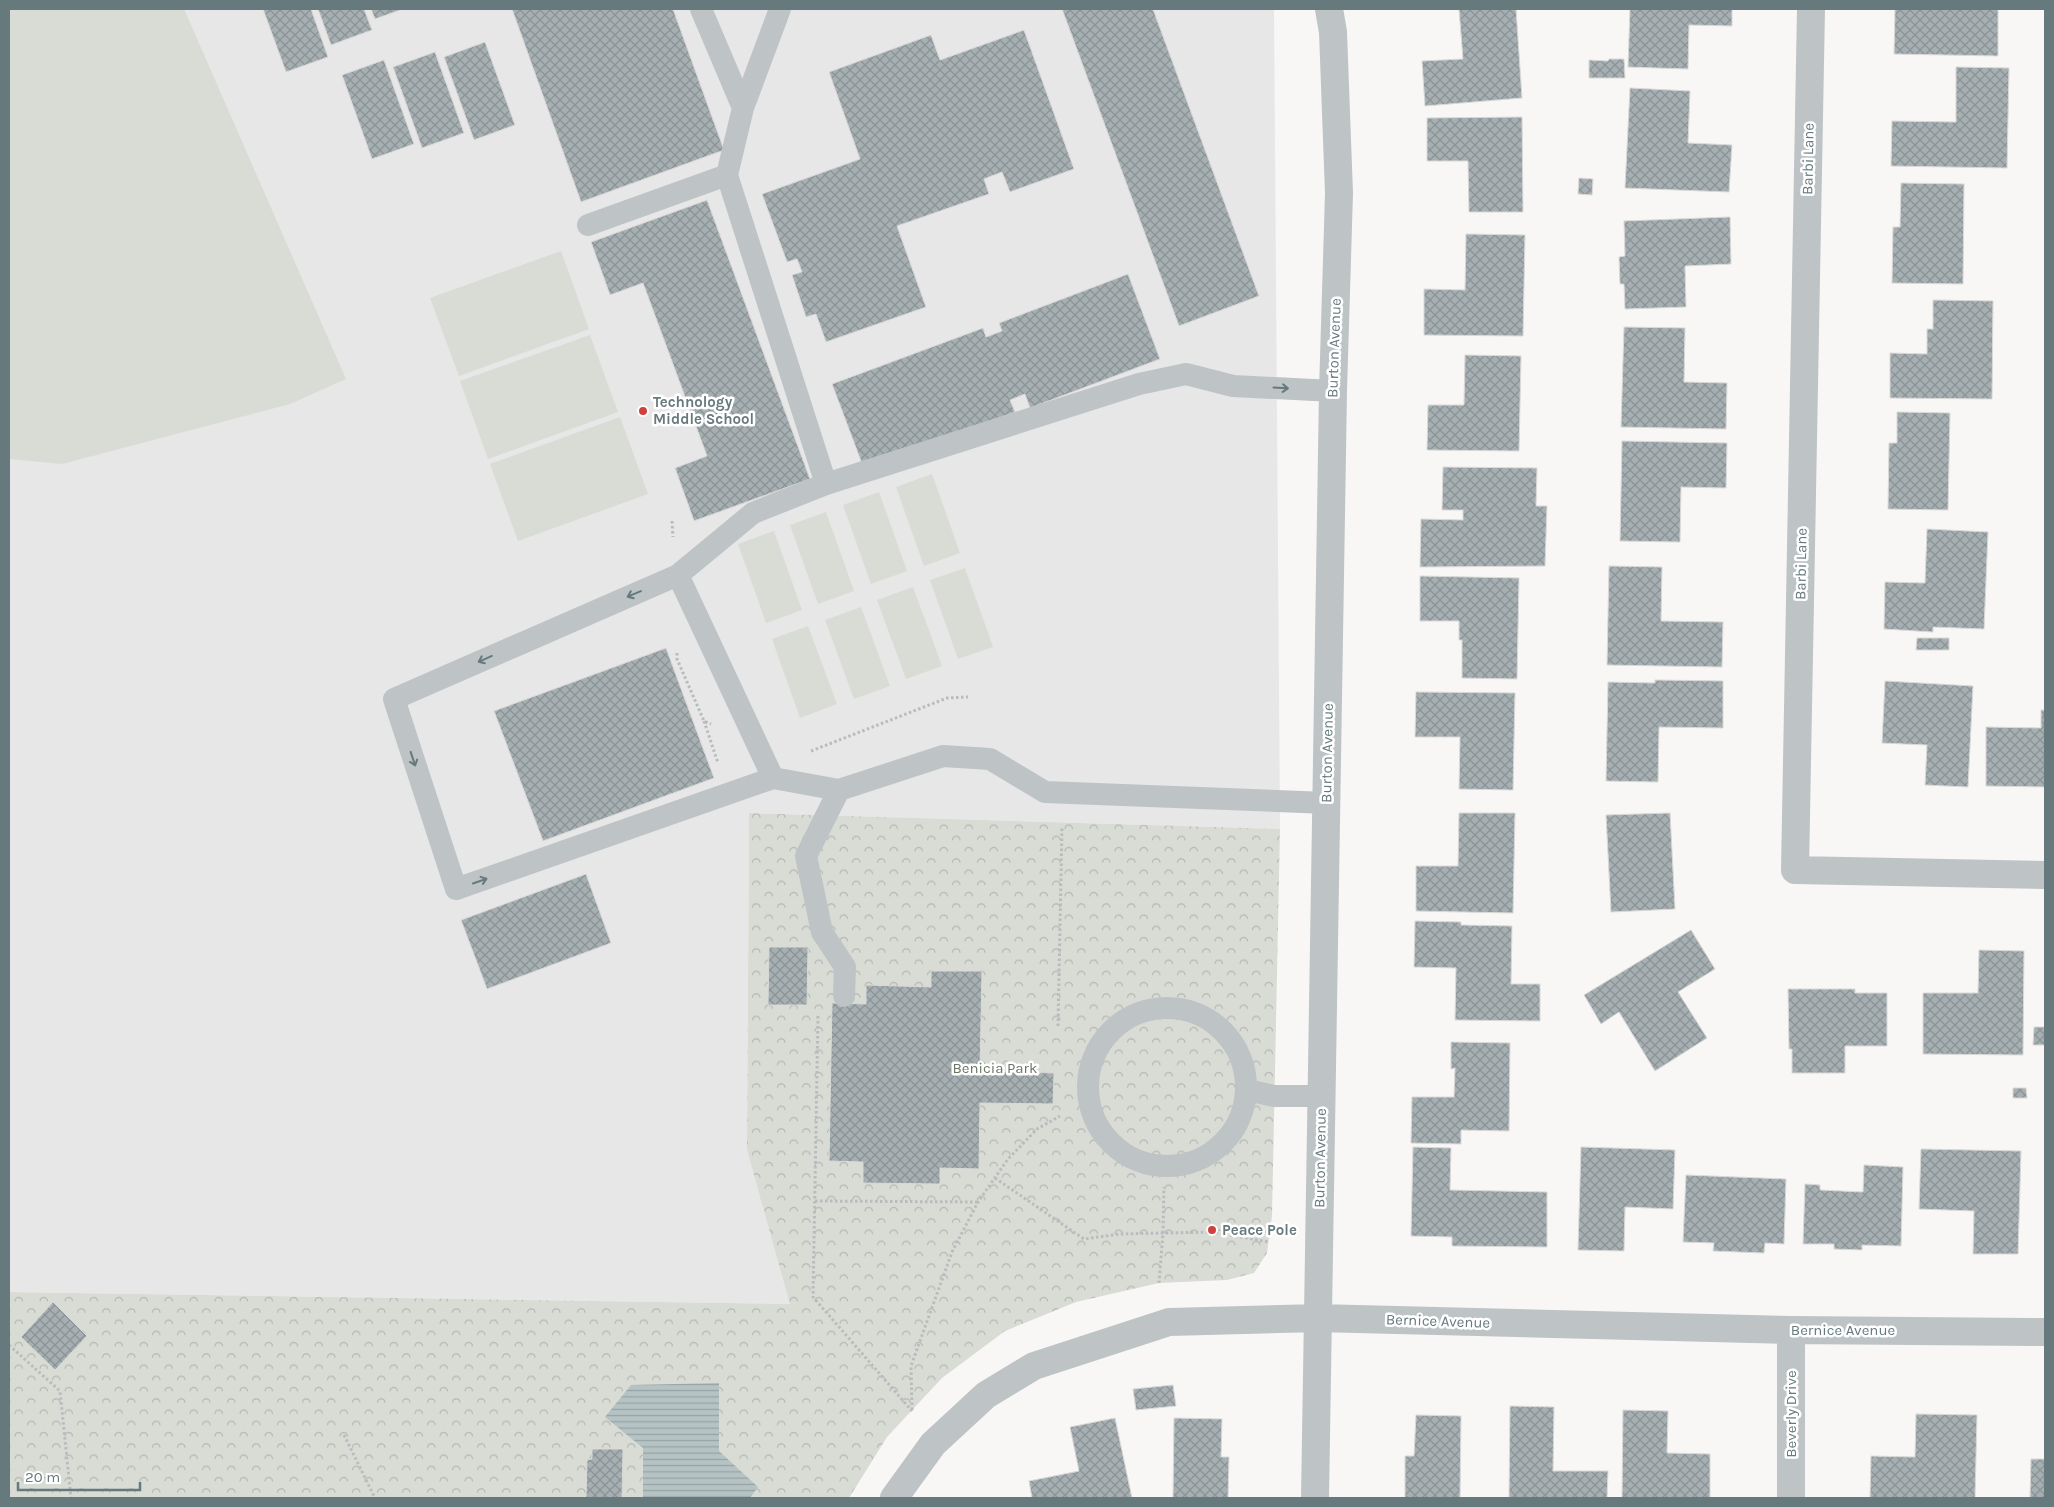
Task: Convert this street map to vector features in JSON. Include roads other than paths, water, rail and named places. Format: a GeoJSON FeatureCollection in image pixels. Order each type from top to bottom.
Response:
{"type":"FeatureCollection","features":[{"type":"Feature","properties":{"kind":"street","name":"Burton Avenue"},"geometry":{"type":"LineString","coordinates":[[1315,1498],[1333,391],[1339,193],[1334,32],[1329,9]]}},
{"type":"Feature","properties":{"kind":"street","name":"Barbi Lane"},"geometry":{"type":"LineString","coordinates":[[1811,9],[1795,870],[2045,875]]}},
{"type":"Feature","properties":{"kind":"street","name":"Bernice Avenue"},"geometry":{"type":"LineString","coordinates":[[894,1498],[933,1444],[986,1395],[1034,1366],[1169,1322],[1317,1318],[1791,1330],[2045,1332]]}},
{"type":"Feature","properties":{"kind":"street","name":"Beverly Drive"},"geometry":{"type":"LineString","coordinates":[[1790,1498],[1791,1330]]}},
{"type":"Feature","properties":{"kind":"lane"},"geometry":{"type":"LineString","coordinates":[[702,9],[743,108]]}},
{"type":"Feature","properties":{"kind":"lane"},"geometry":{"type":"LineString","coordinates":[[780,9],[743,108],[727,175],[826,484]]}},
{"type":"Feature","properties":{"kind":"lane"},"geometry":{"type":"LineString","coordinates":[[588,224],[727,175]]}},
{"type":"Feature","properties":{"kind":"lane"},"geometry":{"type":"LineString","coordinates":[[1327,803],[1045,792],[990,759],[944,756],[838,790],[773,778],[456,889],[394,699],[676,576],[753,513],[826,484],[1139,384],[1186,374],[1233,386],[1333,391]]}},
{"type":"Feature","properties":{"kind":"lane"},"geometry":{"type":"LineString","coordinates":[[676,576],[773,778]]}},
{"type":"Feature","properties":{"kind":"lane"},"geometry":{"type":"LineString","coordinates":[[838,790],[806,856],[822,932],[845,967],[844,996]]}},
{"type":"Feature","properties":{"kind":"lane"},"geometry":{"type":"LineString","coordinates":[[1166,1008],[1191,1012],[1214,1023],[1232,1041],[1244,1064],[1247,1090],[1242,1116],[1228,1139],[1207,1157],[1182,1166],[1155,1166],[1129,1157],[1108,1141],[1093,1118],[1088,1093],[1090,1067],[1100,1044],[1117,1025],[1140,1012],[1166,1008]]}},
{"type":"Feature","properties":{"kind":"lane"},"geometry":{"type":"LineString","coordinates":[[1247,1090],[1274,1096],[1322,1096]]}},
{"type":"Feature","properties":{"kind":"place","name":"Technology Middle School"},"geometry":{"type":"Point","coordinates":[643,411]}},
{"type":"Feature","properties":{"kind":"place","name":"Peace Pole"},"geometry":{"type":"Point","coordinates":[1212,1230]}},
{"type":"Feature","properties":{"kind":"park label","name":"Benicia Park"},"geometry":{"type":"Point","coordinates":[995,1068]}}]}
